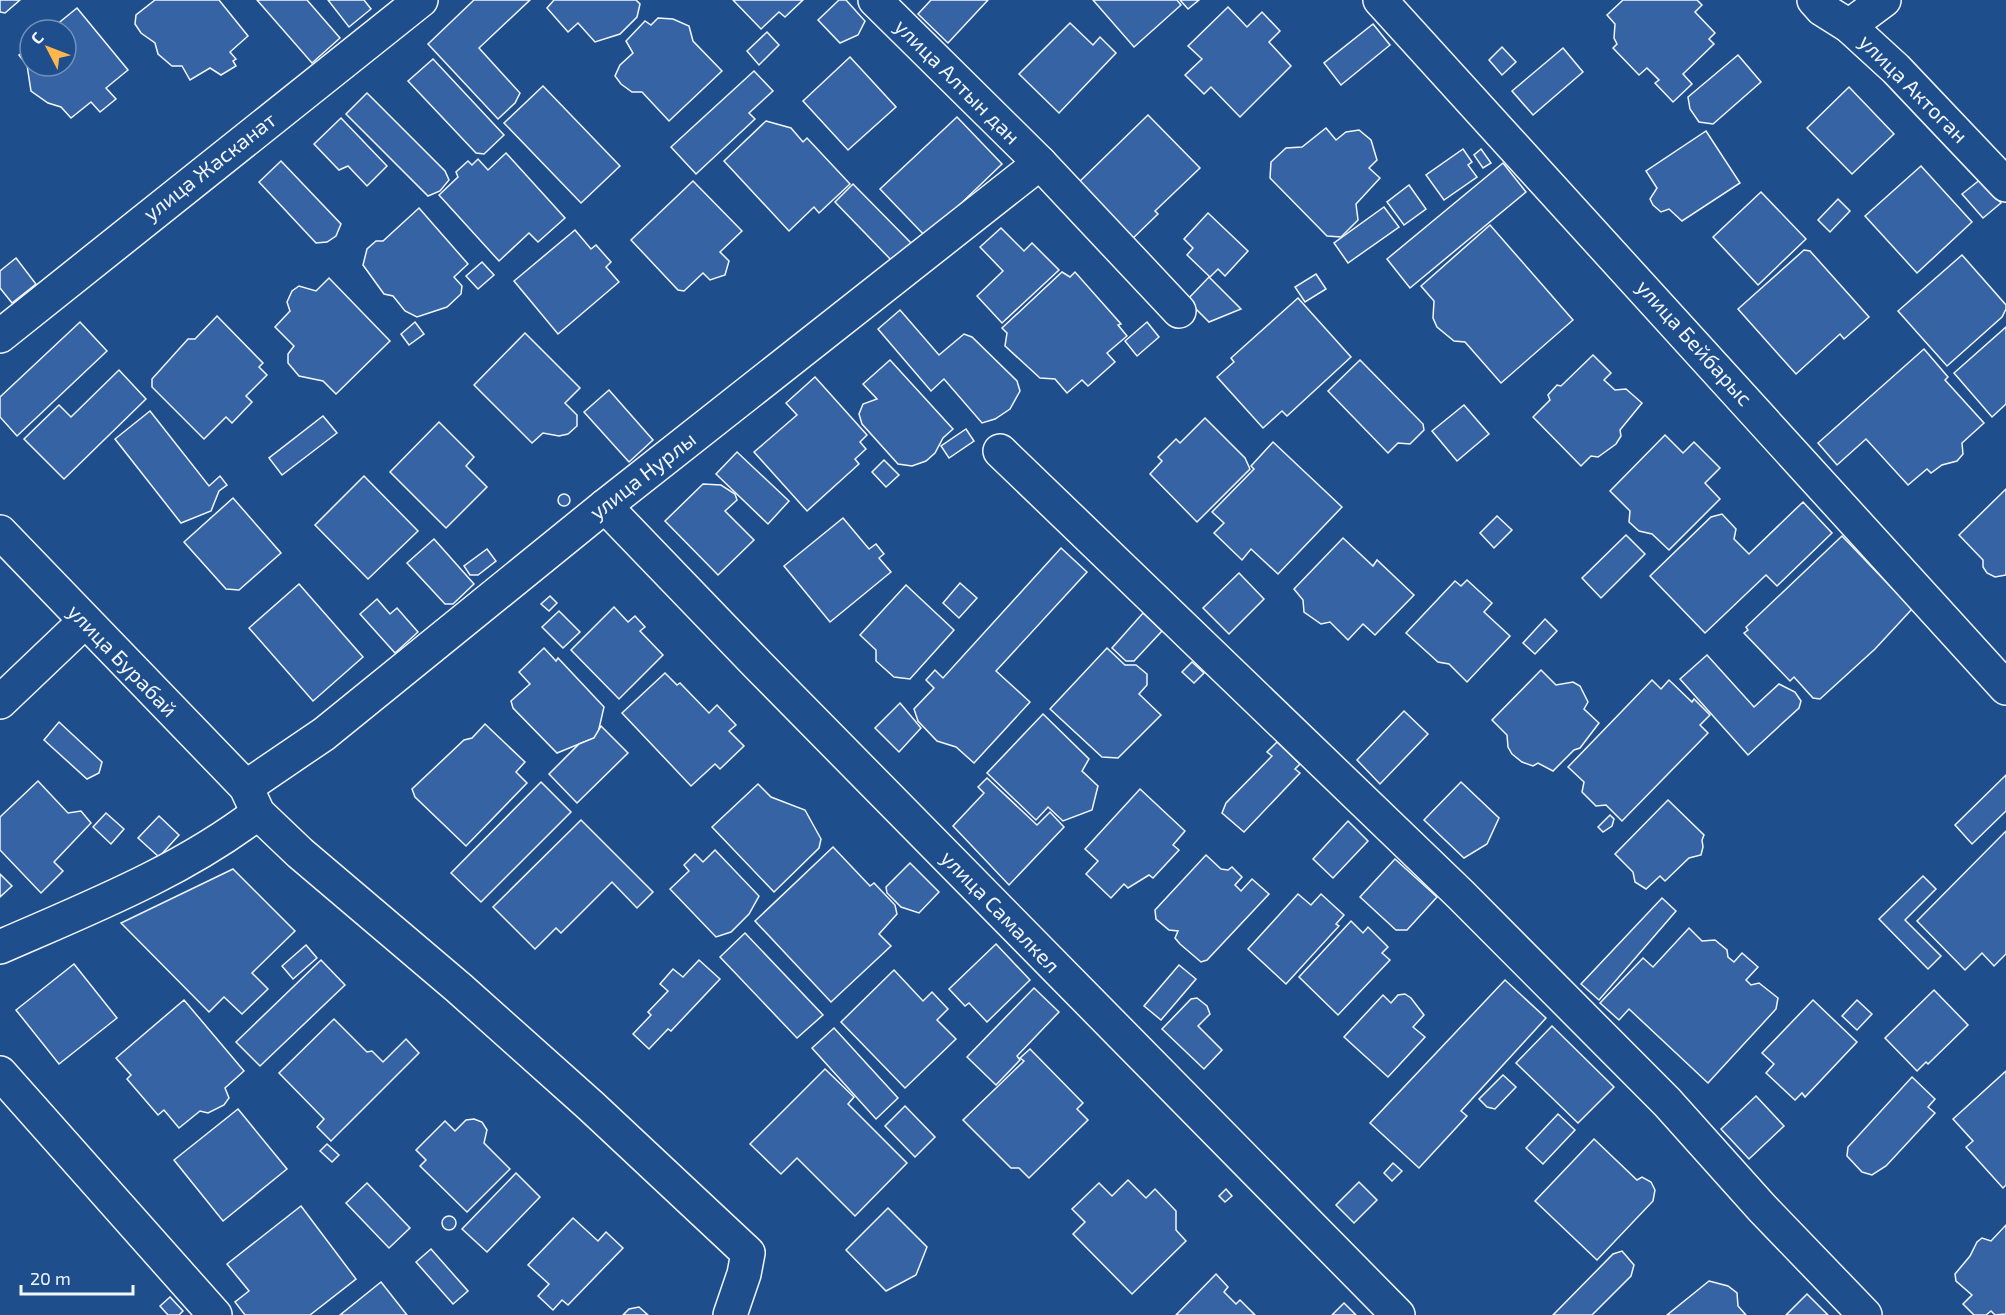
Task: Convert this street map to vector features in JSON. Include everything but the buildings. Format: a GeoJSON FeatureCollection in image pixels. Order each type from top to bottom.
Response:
{"type":"FeatureCollection","features":[{"type":"Feature","properties":{"kind":"street","name":"улица Жасканат"},"geometry":{"type":"LineString","coordinates":[[0,336],[421,0]]}},
{"type":"Feature","properties":{"kind":"street","name":"улица Алтын дан"},"geometry":{"type":"LineString","coordinates":[[875,0],[1040,163],[1179,311]]}},
{"type":"Feature","properties":{"kind":"street","name":"улица Бейбарыс"},"geometry":{"type":"LineString","coordinates":[[1380,0],[2006,688]]}},
{"type":"Feature","properties":{"kind":"street","name":"улица Актоган"},"geometry":{"type":"LineString","coordinates":[[1814,0],[1822,9],[1849,26],[1896,69],[2006,185]]}},
{"type":"Feature","properties":{"kind":"street"},"geometry":{"type":"LineString","coordinates":[[1849,26],[1884,0]]}},
{"type":"Feature","properties":{"kind":"street","name":"улица Нурлы"},"geometry":{"type":"LineString","coordinates":[[0,947],[119,895],[225,837],[252,800],[324,734],[605,506],[1040,163]]}},
{"type":"Feature","properties":{"kind":"street"},"geometry":{"type":"LineString","coordinates":[[1000,451],[1461,895],[1667,1102],[1762,1208],[1865,1315]]}},
{"type":"Feature","properties":{"kind":"street","name":"улица Самалкел"},"geometry":{"type":"LineString","coordinates":[[605,506],[832,741],[1398,1315]]}},
{"type":"Feature","properties":{"kind":"street","name":"улица Бурабай"},"geometry":{"type":"LineString","coordinates":[[0,532],[300,853],[503,1027],[741,1245],[748,1253],[730,1315]]}},
{"type":"Feature","properties":{"kind":"street"},"geometry":{"type":"LineString","coordinates":[[0,702],[84,622]]}},
{"type":"Feature","properties":{"kind":"street"},"geometry":{"type":"LineString","coordinates":[[0,1073],[215,1315]]}}]}
